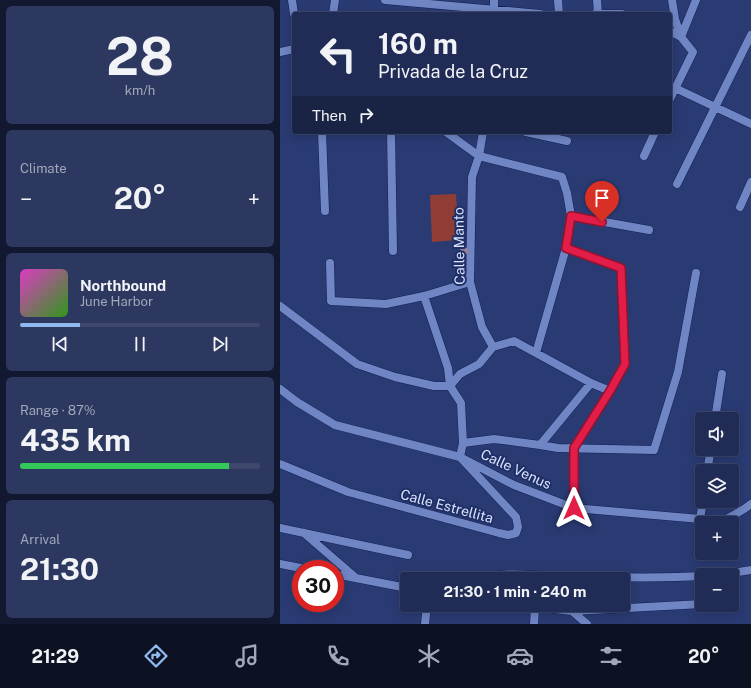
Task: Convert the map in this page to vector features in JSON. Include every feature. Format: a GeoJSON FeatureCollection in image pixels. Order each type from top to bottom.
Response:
{"type":"FeatureCollection","features":[{"type":"Feature","properties":{"kind":"street"},"geometry":{"type":"LineString","coordinates":[[292,0],[294,12]]}},
{"type":"Feature","properties":{"kind":"street"},"geometry":{"type":"LineString","coordinates":[[332,12],[335,0]]}},
{"type":"Feature","properties":{"kind":"street"},"geometry":{"type":"LineString","coordinates":[[385,0],[465,4],[494,10],[517,12]]}},
{"type":"Feature","properties":{"kind":"street"},"geometry":{"type":"LineString","coordinates":[[494,0],[494,10]]}},
{"type":"Feature","properties":{"kind":"street"},"geometry":{"type":"LineString","coordinates":[[558,0],[559,12]]}},
{"type":"Feature","properties":{"kind":"street"},"geometry":{"type":"LineString","coordinates":[[597,0],[598,12]]}},
{"type":"Feature","properties":{"kind":"street"},"geometry":{"type":"LineString","coordinates":[[672,0],[675,19],[681,37],[693,52],[672,95]]}},
{"type":"Feature","properties":{"kind":"street"},"geometry":{"type":"LineString","coordinates":[[681,37],[696,0]]}},
{"type":"Feature","properties":{"kind":"street"},"geometry":{"type":"LineString","coordinates":[[672,32],[681,37]]}},
{"type":"Feature","properties":{"kind":"street"},"geometry":{"type":"LineString","coordinates":[[677,184],[751,35]]}},
{"type":"Feature","properties":{"kind":"street"},"geometry":{"type":"LineString","coordinates":[[280,52],[292,49]]}},
{"type":"Feature","properties":{"kind":"street"},"geometry":{"type":"LineString","coordinates":[[675,88],[751,124]]}},
{"type":"Feature","properties":{"kind":"street"},"geometry":{"type":"LineString","coordinates":[[322,134],[325,211]]}},
{"type":"Feature","properties":{"kind":"street"},"geometry":{"type":"LineString","coordinates":[[391,134],[393,252]]}},
{"type":"Feature","properties":{"kind":"street"},"geometry":{"type":"LineString","coordinates":[[449,134],[479,156],[562,177],[567,193],[571,216],[566,248],[536,354]]}},
{"type":"Feature","properties":{"kind":"street","name":"Calle Manto"},"geometry":{"type":"LineString","coordinates":[[483,134],[479,156],[472,176],[470,282],[482,327],[493,347]]}},
{"type":"Feature","properties":{"kind":"street"},"geometry":{"type":"LineString","coordinates":[[535,134],[567,141]]}},
{"type":"Feature","properties":{"kind":"street"},"geometry":{"type":"LineString","coordinates":[[644,156],[654,134]]}},
{"type":"Feature","properties":{"kind":"street"},"geometry":{"type":"LineString","coordinates":[[740,207],[751,182]]}},
{"type":"Feature","properties":{"kind":"street"},"geometry":{"type":"LineString","coordinates":[[571,216],[649,230]]}},
{"type":"Feature","properties":{"kind":"street"},"geometry":{"type":"LineString","coordinates":[[566,248],[621,268],[625,364],[574,448],[574,508]]}},
{"type":"Feature","properties":{"kind":"street"},"geometry":{"type":"LineString","coordinates":[[330,263],[331,301],[386,304],[424,296],[470,282]]}},
{"type":"Feature","properties":{"kind":"street"},"geometry":{"type":"LineString","coordinates":[[463,443],[494,439],[558,448],[654,450],[678,372],[696,273]]}},
{"type":"Feature","properties":{"kind":"street"},"geometry":{"type":"LineString","coordinates":[[424,296],[448,368],[450,386],[461,403],[463,443],[460,457]]}},
{"type":"Feature","properties":{"kind":"street"},"geometry":{"type":"LineString","coordinates":[[280,306],[357,364],[403,379],[434,386],[450,386]]}},
{"type":"Feature","properties":{"kind":"street"},"geometry":{"type":"LineString","coordinates":[[450,386],[460,374],[479,364],[493,347],[514,341],[591,383],[610,391]]}},
{"type":"Feature","properties":{"kind":"street"},"geometry":{"type":"LineString","coordinates":[[716,412],[722,374]]}},
{"type":"Feature","properties":{"kind":"street"},"geometry":{"type":"LineString","coordinates":[[540,445],[591,383]]}},
{"type":"Feature","properties":{"kind":"street","name":"Calle Venus"},"geometry":{"type":"LineString","coordinates":[[280,389],[297,402],[335,425],[460,457],[514,485],[574,508],[695,519]]}},
{"type":"Feature","properties":{"kind":"street","name":"Calle Estrellita"},"geometry":{"type":"LineString","coordinates":[[280,464],[348,492],[499,533],[508,535],[516,533],[518,527],[516,517],[460,457]]}},
{"type":"Feature","properties":{"kind":"street","name":"Calle Venus"},"geometry":{"type":"LineString","coordinates":[[732,516],[751,504]]}},
{"type":"Feature","properties":{"kind":"street"},"geometry":{"type":"LineString","coordinates":[[280,528],[408,555]]}},
{"type":"Feature","properties":{"kind":"street"},"geometry":{"type":"LineString","coordinates":[[303,532],[357,578]]}},
{"type":"Feature","properties":{"kind":"street"},"geometry":{"type":"LineString","coordinates":[[280,564],[292,566]]}},
{"type":"Feature","properties":{"kind":"street"},"geometry":{"type":"LineString","coordinates":[[739,572],[751,570]]}},
{"type":"Feature","properties":{"kind":"street"},"geometry":{"type":"LineString","coordinates":[[344,576],[400,587]]}},
{"type":"Feature","properties":{"kind":"street"},"geometry":{"type":"LineString","coordinates":[[630,578],[695,576]]}},
{"type":"Feature","properties":{"kind":"street"},"geometry":{"type":"LineString","coordinates":[[630,606],[695,604]]}},
{"type":"Feature","properties":{"kind":"street"},"geometry":{"type":"LineString","coordinates":[[425,624],[426,612]]}},
{"type":"Feature","properties":{"kind":"street"},"geometry":{"type":"LineString","coordinates":[[534,624],[535,612]]}},
{"type":"Feature","properties":{"kind":"street"},"geometry":{"type":"LineString","coordinates":[[574,612],[587,624]]}},
{"type":"Feature","properties":{"kind":"shaded area"},"geometry":{"type":"Polygon","coordinates":[[[456,194],[459,240],[432,242],[430,195],[456,194]]]}},
{"type":"Feature","properties":{"kind":"route"},"geometry":{"type":"LineString","coordinates":[[574,508],[574,448],[625,364],[621,268],[566,248],[571,216],[602,222]]}}]}
